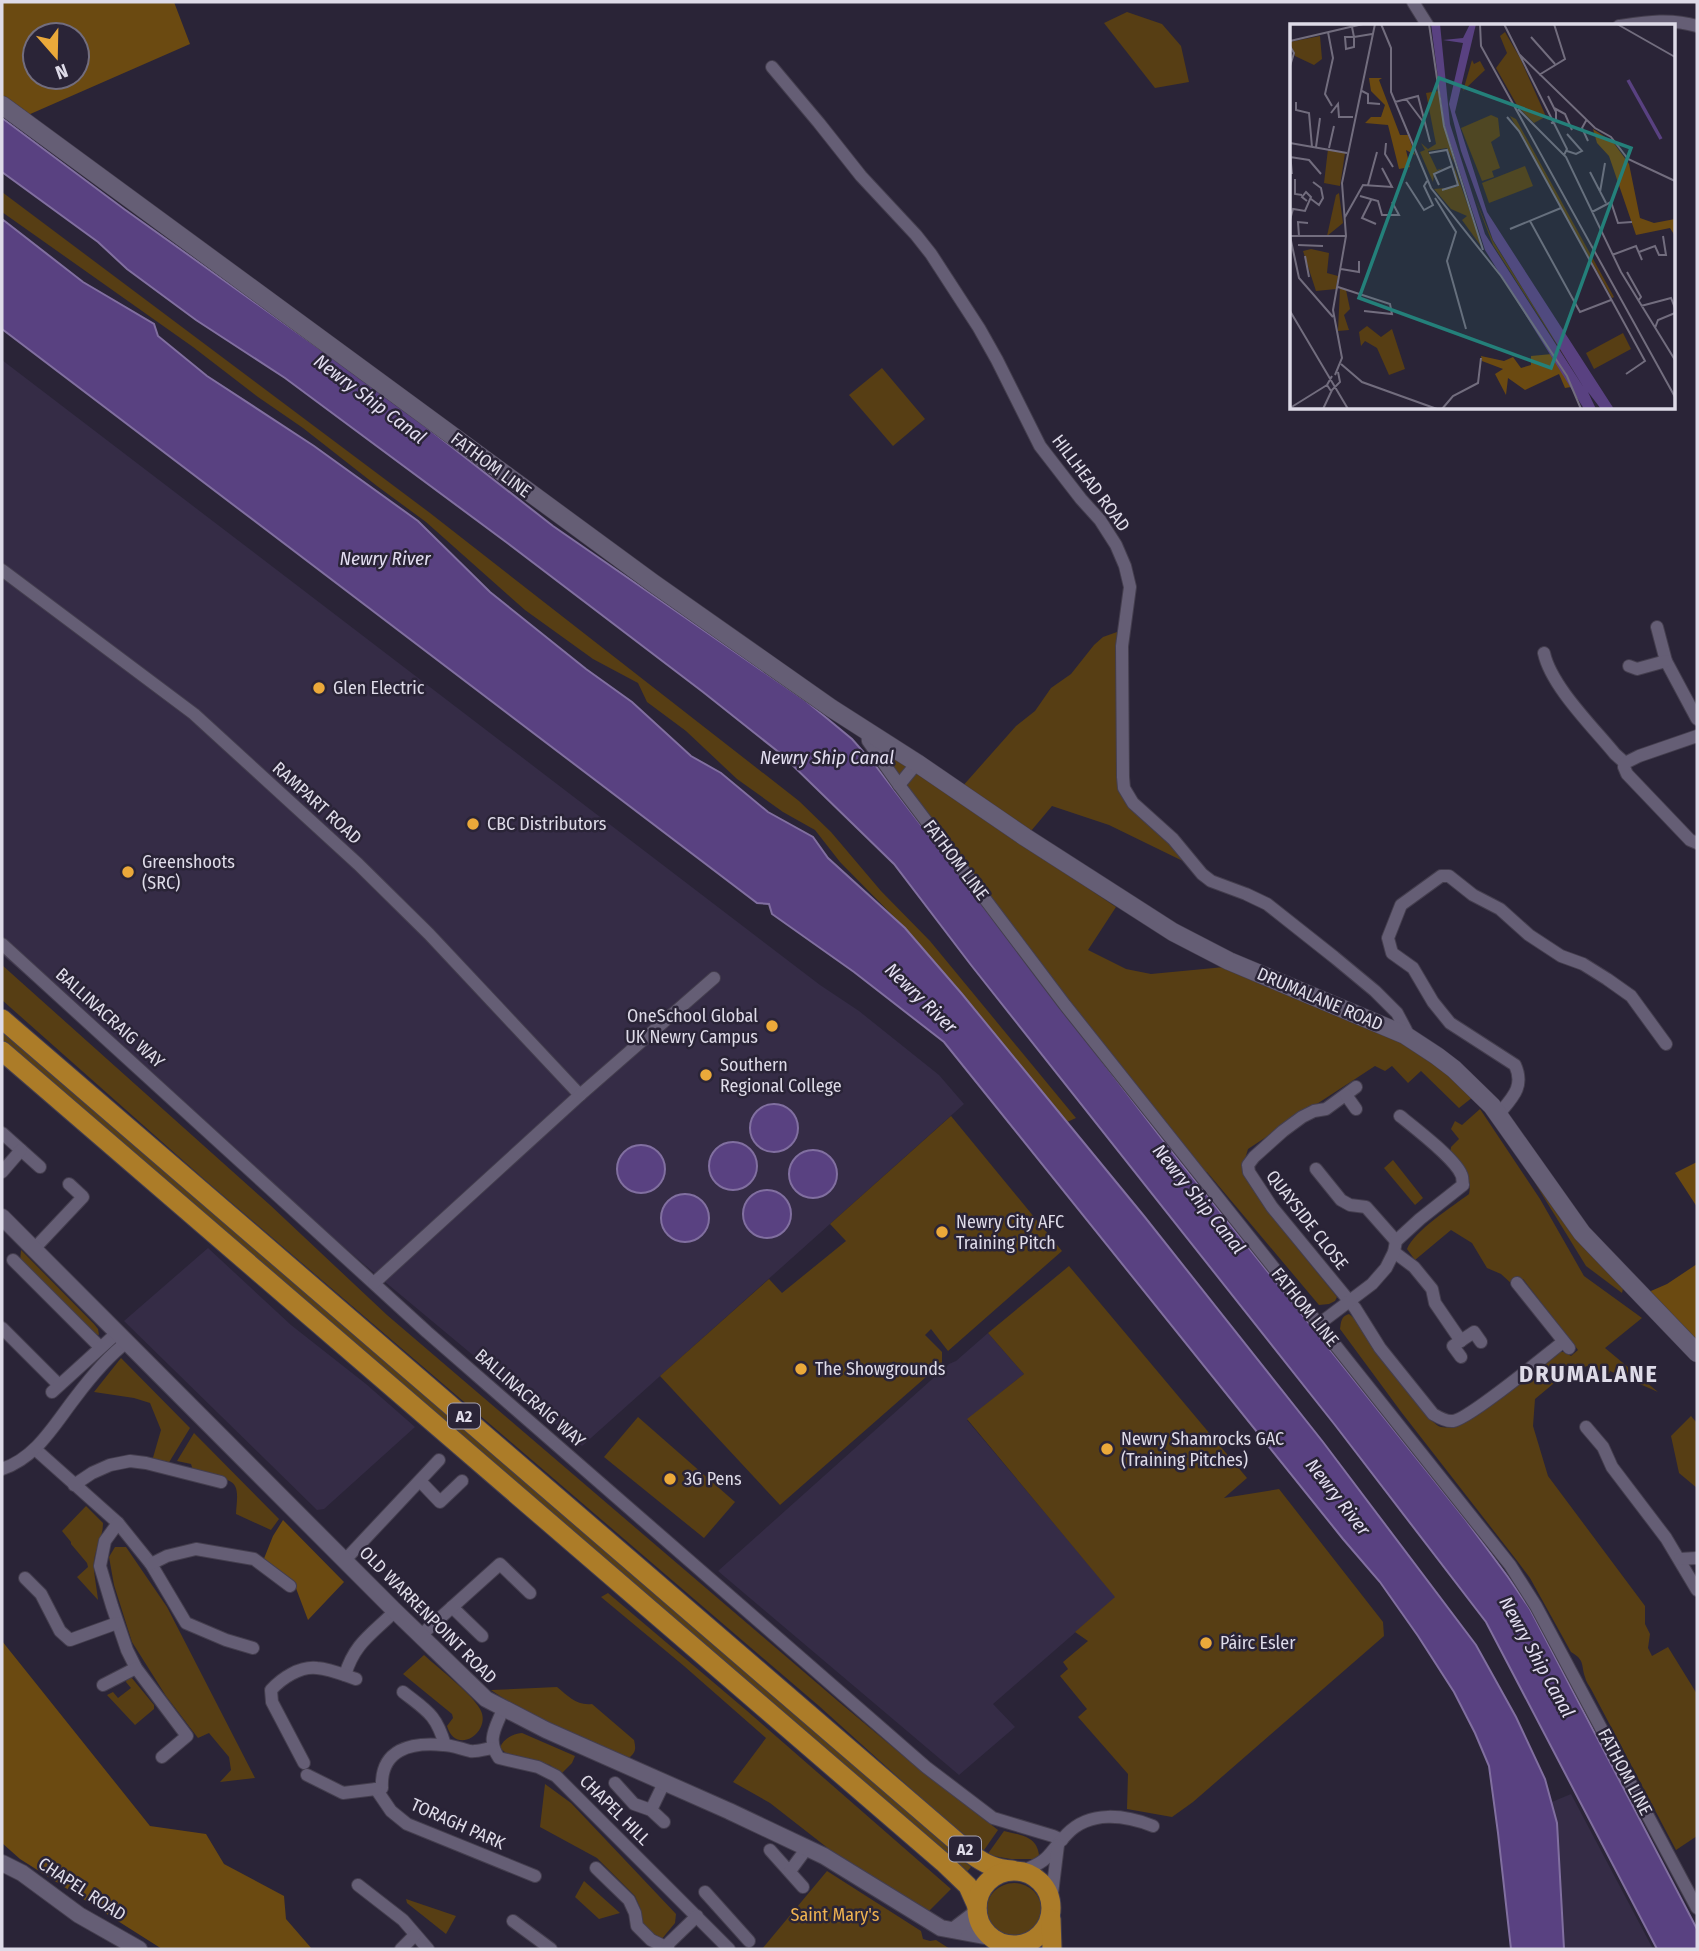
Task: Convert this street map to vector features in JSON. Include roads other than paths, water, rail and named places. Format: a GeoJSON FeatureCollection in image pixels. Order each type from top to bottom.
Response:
{"type":"FeatureCollection","features":[{"type":"Feature","properties":{"kind":"highway","name":"A2"},"geometry":{"type":"LineString","coordinates":[[2,1019],[971,1854],[985,1864],[999,1869],[1032,1875],[1040,1882],[1051,1908]]}},
{"type":"Feature","properties":{"kind":"highway","name":"A2"},"geometry":{"type":"LineString","coordinates":[[2,1051],[943,1862],[968,1886],[986,1930],[1004,1944]]}},
{"type":"Feature","properties":{"kind":"highway","name":"A2"},"geometry":{"type":"LineString","coordinates":[[978,1909],[979,1897],[986,1883],[1002,1872],[1017,1871]]}},
{"type":"Feature","properties":{"kind":"highway"},"geometry":{"type":"LineString","coordinates":[[1004,1944],[1026,1944],[1034,1940],[1042,1933],[1051,1908]]}},
{"type":"Feature","properties":{"kind":"highway"},"geometry":{"type":"LineString","coordinates":[[1051,1908],[1052,1949]]}},
{"type":"Feature","properties":{"kind":"main road","name":"FATHOM LINE"},"geometry":{"type":"LineString","coordinates":[[2,105],[569,523],[713,627],[867,732]]}},
{"type":"Feature","properties":{"kind":"main road","name":"DRUMALANE ROAD"},"geometry":{"type":"LineString","coordinates":[[867,732],[1173,932],[1229,961],[1423,1045],[1454,1069],[1498,1115],[1582,1233],[1697,1353]]}},
{"type":"Feature","properties":{"kind":"street"},"geometry":{"type":"LineString","coordinates":[[1413,2],[1427,24]]}},
{"type":"Feature","properties":{"kind":"street"},"geometry":{"type":"LineString","coordinates":[[1632,24],[1659,20],[1681,21],[1697,26]]}},
{"type":"Feature","properties":{"kind":"street","name":"HILLHEAD ROAD"},"geometry":{"type":"LineString","coordinates":[[772,67],[861,176],[931,254],[953,285],[997,360],[1040,446],[1100,520],[1116,545],[1130,587],[1122,646],[1123,777],[1127,794],[1133,803],[1173,839],[1202,874],[1211,881],[1267,904],[1375,991],[1402,1020],[1405,1035]]}},
{"type":"Feature","properties":{"kind":"street","name":"RAMPART ROAD"},"geometry":{"type":"LineString","coordinates":[[2,570],[194,714],[358,864],[429,934],[580,1096]]}},
{"type":"Feature","properties":{"kind":"street"},"geometry":{"type":"LineString","coordinates":[[1657,627],[1666,661],[1697,719]]}},
{"type":"Feature","properties":{"kind":"street"},"geometry":{"type":"LineString","coordinates":[[1544,653],[1557,684],[1625,763]]}},
{"type":"Feature","properties":{"kind":"street"},"geometry":{"type":"LineString","coordinates":[[1629,666],[1637,669],[1666,661]]}},
{"type":"Feature","properties":{"kind":"street","name":"FATHOM LINE"},"geometry":{"type":"LineString","coordinates":[[867,732],[868,741],[899,785],[1065,1004],[1479,1526],[1528,1592],[1697,1908]]}},
{"type":"Feature","properties":{"kind":"street"},"geometry":{"type":"LineString","coordinates":[[1625,763],[1697,736]]}},
{"type":"Feature","properties":{"kind":"street"},"geometry":{"type":"LineString","coordinates":[[899,785],[917,763]]}},
{"type":"Feature","properties":{"kind":"street"},"geometry":{"type":"LineString","coordinates":[[1625,763],[1627,774],[1635,783],[1690,840],[1697,843]]}},
{"type":"Feature","properties":{"kind":"street"},"geometry":{"type":"LineString","coordinates":[[1498,1115],[1514,1096],[1520,1082],[1515,1065],[1450,1023],[1433,1002],[1413,968],[1392,953],[1388,938],[1401,905],[1441,876],[1450,876],[1473,895],[1500,909],[1529,935],[1561,956],[1583,964],[1631,996],[1666,1044]]}},
{"type":"Feature","properties":{"kind":"street","name":"BALLINACRAIG WAY"},"geometry":{"type":"LineString","coordinates":[[2,944],[447,1350],[926,1767],[993,1818],[1054,1836],[1060,1843]]}},
{"type":"Feature","properties":{"kind":"street"},"geometry":{"type":"LineString","coordinates":[[374,1283],[714,978]]}},
{"type":"Feature","properties":{"kind":"street","name":"QUAYSIDE CLOSE"},"geometry":{"type":"LineString","coordinates":[[1356,1109],[1351,1091],[1326,1109],[1314,1111],[1268,1143],[1248,1165],[1249,1172],[1272,1207],[1349,1302],[1380,1349],[1433,1414],[1453,1422],[1472,1412],[1566,1345],[1517,1283]]}},
{"type":"Feature","properties":{"kind":"street"},"geometry":{"type":"LineString","coordinates":[[1319,1324],[1372,1284],[1386,1268],[1395,1247],[1420,1219],[1463,1185],[1461,1174],[1452,1163],[1400,1116]]}},
{"type":"Feature","properties":{"kind":"street"},"geometry":{"type":"LineString","coordinates":[[2,1133],[40,1167]]}},
{"type":"Feature","properties":{"kind":"street"},"geometry":{"type":"LineString","coordinates":[[2,1172],[21,1150]]}},
{"type":"Feature","properties":{"kind":"street"},"geometry":{"type":"LineString","coordinates":[[1316,1169],[1341,1200],[1350,1205],[1366,1207],[1395,1247],[1432,1289],[1435,1303],[1461,1341]]}},
{"type":"Feature","properties":{"kind":"street"},"geometry":{"type":"LineString","coordinates":[[33,1250],[83,1197],[69,1184]]}},
{"type":"Feature","properties":{"kind":"street","name":"OLD WARRENPOINT ROAD"},"geometry":{"type":"LineString","coordinates":[[3,1220],[486,1699],[574,1743],[807,1847],[942,1928],[1004,1944]]}},
{"type":"Feature","properties":{"kind":"street"},"geometry":{"type":"LineString","coordinates":[[13,1260],[100,1348]]}},
{"type":"Feature","properties":{"kind":"street"},"geometry":{"type":"LineString","coordinates":[[2,1328],[56,1389],[100,1348],[122,1338]]}},
{"type":"Feature","properties":{"kind":"street"},"geometry":{"type":"LineString","coordinates":[[1461,1357],[1453,1346],[1474,1332],[1481,1342]]}},
{"type":"Feature","properties":{"kind":"street"},"geometry":{"type":"LineString","coordinates":[[2,1468],[12,1465],[35,1449],[122,1338]]}},
{"type":"Feature","properties":{"kind":"street"},"geometry":{"type":"LineString","coordinates":[[1586,1427],[1603,1447],[1612,1467],[1680,1559],[1697,1590]]}},
{"type":"Feature","properties":{"kind":"street"},"geometry":{"type":"LineString","coordinates":[[35,1449],[118,1522],[151,1564],[186,1623],[253,1648]]}},
{"type":"Feature","properties":{"kind":"street"},"geometry":{"type":"LineString","coordinates":[[345,1560],[439,1460]]}},
{"type":"Feature","properties":{"kind":"street"},"geometry":{"type":"LineString","coordinates":[[74,1485],[110,1465],[130,1461],[221,1482]]}},
{"type":"Feature","properties":{"kind":"street"},"geometry":{"type":"LineString","coordinates":[[420,1481],[440,1502],[462,1481]]}},
{"type":"Feature","properties":{"kind":"street"},"geometry":{"type":"LineString","coordinates":[[118,1522],[105,1541],[100,1566],[117,1623],[136,1668],[187,1736],[162,1757]]}},
{"type":"Feature","properties":{"kind":"street"},"geometry":{"type":"LineString","coordinates":[[151,1564],[196,1549],[254,1559],[290,1586]]}},
{"type":"Feature","properties":{"kind":"street"},"geometry":{"type":"LineString","coordinates":[[1680,1559],[1697,1558]]}},
{"type":"Feature","properties":{"kind":"street"},"geometry":{"type":"LineString","coordinates":[[421,1636],[500,1564],[530,1593]]}},
{"type":"Feature","properties":{"kind":"street"},"geometry":{"type":"LineString","coordinates":[[25,1578],[41,1594],[60,1631],[71,1640],[117,1623]]}},
{"type":"Feature","properties":{"kind":"street"},"geometry":{"type":"LineString","coordinates":[[452,1607],[482,1636]]}},
{"type":"Feature","properties":{"kind":"street"},"geometry":{"type":"LineString","coordinates":[[393,1609],[391,1615],[358,1645],[350,1659],[351,1677],[316,1667],[279,1681],[271,1690],[272,1702],[305,1769],[343,1793],[382,1788],[387,1764],[398,1750],[411,1745],[445,1745],[472,1751],[492,1748],[493,1734],[503,1709]]}},
{"type":"Feature","properties":{"kind":"street"},"geometry":{"type":"LineString","coordinates":[[103,1685],[136,1668]]}},
{"type":"Feature","properties":{"kind":"street"},"geometry":{"type":"LineString","coordinates":[[403,1692],[439,1725],[445,1745]]}},
{"type":"Feature","properties":{"kind":"street","name":"CHAPEL HILL"},"geometry":{"type":"LineString","coordinates":[[492,1748],[499,1758],[538,1767],[556,1776],[729,1949]]}},
{"type":"Feature","properties":{"kind":"street"},"geometry":{"type":"LineString","coordinates":[[615,1783],[634,1804],[651,1810],[664,1822]]}},
{"type":"Feature","properties":{"kind":"street"},"geometry":{"type":"LineString","coordinates":[[651,1810],[664,1783]]}},
{"type":"Feature","properties":{"kind":"street","name":"TORAGH PARK"},"geometry":{"type":"LineString","coordinates":[[376,1789],[391,1811],[407,1824],[535,1876]]}},
{"type":"Feature","properties":{"kind":"street"},"geometry":{"type":"LineString","coordinates":[[1017,1871],[1044,1862],[1078,1825],[1092,1819],[1121,1817],[1153,1826]]}},
{"type":"Feature","properties":{"kind":"street"},"geometry":{"type":"LineString","coordinates":[[1051,1908],[1060,1843]]}},
{"type":"Feature","properties":{"kind":"street"},"geometry":{"type":"LineString","coordinates":[[790,1871],[807,1847]]}},
{"type":"Feature","properties":{"kind":"street"},"geometry":{"type":"LineString","coordinates":[[770,1850],[803,1887]]}},
{"type":"Feature","properties":{"kind":"street","name":"CHAPEL ROAD"},"geometry":{"type":"LineString","coordinates":[[2,1863],[22,1872],[79,1915],[139,1949]]}},
{"type":"Feature","properties":{"kind":"street"},"geometry":{"type":"LineString","coordinates":[[596,1868],[629,1900],[637,1926],[651,1940],[666,1948],[696,1916]]}},
{"type":"Feature","properties":{"kind":"street"},"geometry":{"type":"LineString","coordinates":[[358,1885],[403,1920],[428,1949]]}},
{"type":"Feature","properties":{"kind":"street"},"geometry":{"type":"LineString","coordinates":[[705,1892],[750,1941]]}},
{"type":"Feature","properties":{"kind":"street"},"geometry":{"type":"LineString","coordinates":[[954,1930],[978,1909]]}},
{"type":"Feature","properties":{"kind":"street"},"geometry":{"type":"LineString","coordinates":[[712,1931],[728,1917]]}},
{"type":"Feature","properties":{"kind":"street"},"geometry":{"type":"LineString","coordinates":[[513,1921],[551,1949]]}},
{"type":"Feature","properties":{"kind":"street"},"geometry":{"type":"LineString","coordinates":[[401,1949],[415,1934]]}},
{"type":"Feature","properties":{"kind":"water","name":"Newry Ship Canal"},"geometry":{"type":"Polygon","coordinates":[[[2,118],[124,209],[393,401],[553,526],[806,701],[852,739],[875,765],[1162,1139],[1465,1519],[1508,1577],[1530,1609],[1697,1929],[1697,1949],[1657,1949],[1486,1622],[1335,1425],[894,864],[781,754],[703,692],[285,378],[196,320],[127,269],[98,242],[2,172],[2,118]]]}},
{"type":"Feature","properties":{"kind":"water","name":"Newry River"},"geometry":{"type":"Polygon","coordinates":[[[2,219],[83,282],[154,324],[158,336],[207,376],[314,446],[418,521],[490,592],[632,702],[691,756],[721,773],[768,812],[813,837],[828,858],[905,928],[1144,1216],[1323,1442],[1476,1645],[1516,1717],[1545,1779],[1557,1823],[1564,1949],[1511,1949],[1489,1766],[1454,1692],[1418,1636],[1380,1582],[944,1042],[854,972],[772,914],[769,904],[757,903],[2,329],[2,219]]]}},
{"type":"Feature","properties":{"kind":"water"},"geometry":{"type":"Polygon","coordinates":[[[774,1104],[791,1111],[798,1128],[791,1145],[774,1152],[757,1145],[750,1128],[757,1111],[774,1104]]]}},
{"type":"Feature","properties":{"kind":"water"},"geometry":{"type":"Polygon","coordinates":[[[733,1142],[750,1149],[757,1166],[750,1183],[733,1190],[716,1183],[709,1166],[716,1149],[733,1142]]]}},
{"type":"Feature","properties":{"kind":"water"},"geometry":{"type":"Polygon","coordinates":[[[641,1145],[658,1152],[665,1169],[658,1186],[641,1193],[624,1186],[617,1169],[624,1152],[641,1145]]]}},
{"type":"Feature","properties":{"kind":"water"},"geometry":{"type":"Polygon","coordinates":[[[813,1150],[830,1157],[837,1174],[830,1191],[813,1198],[796,1191],[789,1174],[796,1157],[813,1150]]]}},
{"type":"Feature","properties":{"kind":"water"},"geometry":{"type":"Polygon","coordinates":[[[767,1190],[784,1197],[791,1214],[784,1231],[767,1238],[750,1231],[743,1214],[750,1197],[767,1190]]]}},
{"type":"Feature","properties":{"kind":"water"},"geometry":{"type":"Polygon","coordinates":[[[685,1194],[702,1201],[709,1218],[702,1235],[685,1242],[668,1235],[661,1218],[668,1201],[685,1194]]]}},
{"type":"Feature","properties":{"kind":"place","name":"Glen Electric"},"geometry":{"type":"Point","coordinates":[319,688]}},
{"type":"Feature","properties":{"kind":"place","name":"CBC Distributors"},"geometry":{"type":"Point","coordinates":[473,824]}},
{"type":"Feature","properties":{"kind":"place","name":"Greenshoots (SRC)"},"geometry":{"type":"Point","coordinates":[128,872]}},
{"type":"Feature","properties":{"kind":"place","name":"OneSchool Global UK Newry Campus"},"geometry":{"type":"Point","coordinates":[772,1026]}},
{"type":"Feature","properties":{"kind":"place","name":"Southern Regional College"},"geometry":{"type":"Point","coordinates":[706,1075]}},
{"type":"Feature","properties":{"kind":"place","name":"Newry City AFC Training Pitch"},"geometry":{"type":"Point","coordinates":[942,1232]}},
{"type":"Feature","properties":{"kind":"place","name":"The Showgrounds"},"geometry":{"type":"Point","coordinates":[801,1369]}},
{"type":"Feature","properties":{"kind":"place","name":"Newry Shamrocks GAC (Training Pitches)"},"geometry":{"type":"Point","coordinates":[1107,1449]}},
{"type":"Feature","properties":{"kind":"place","name":"3G Pens"},"geometry":{"type":"Point","coordinates":[670,1479]}},
{"type":"Feature","properties":{"kind":"place","name":"Páirc Esler"},"geometry":{"type":"Point","coordinates":[1206,1643]}},
{"type":"Feature","properties":{"kind":"district","name":"DRUMALANE"},"geometry":{"type":"Point","coordinates":[1589,1374]}},
{"type":"Feature","properties":{"kind":"park label","name":"Saint Mary's"},"geometry":{"type":"Point","coordinates":[835,1915]}}]}
